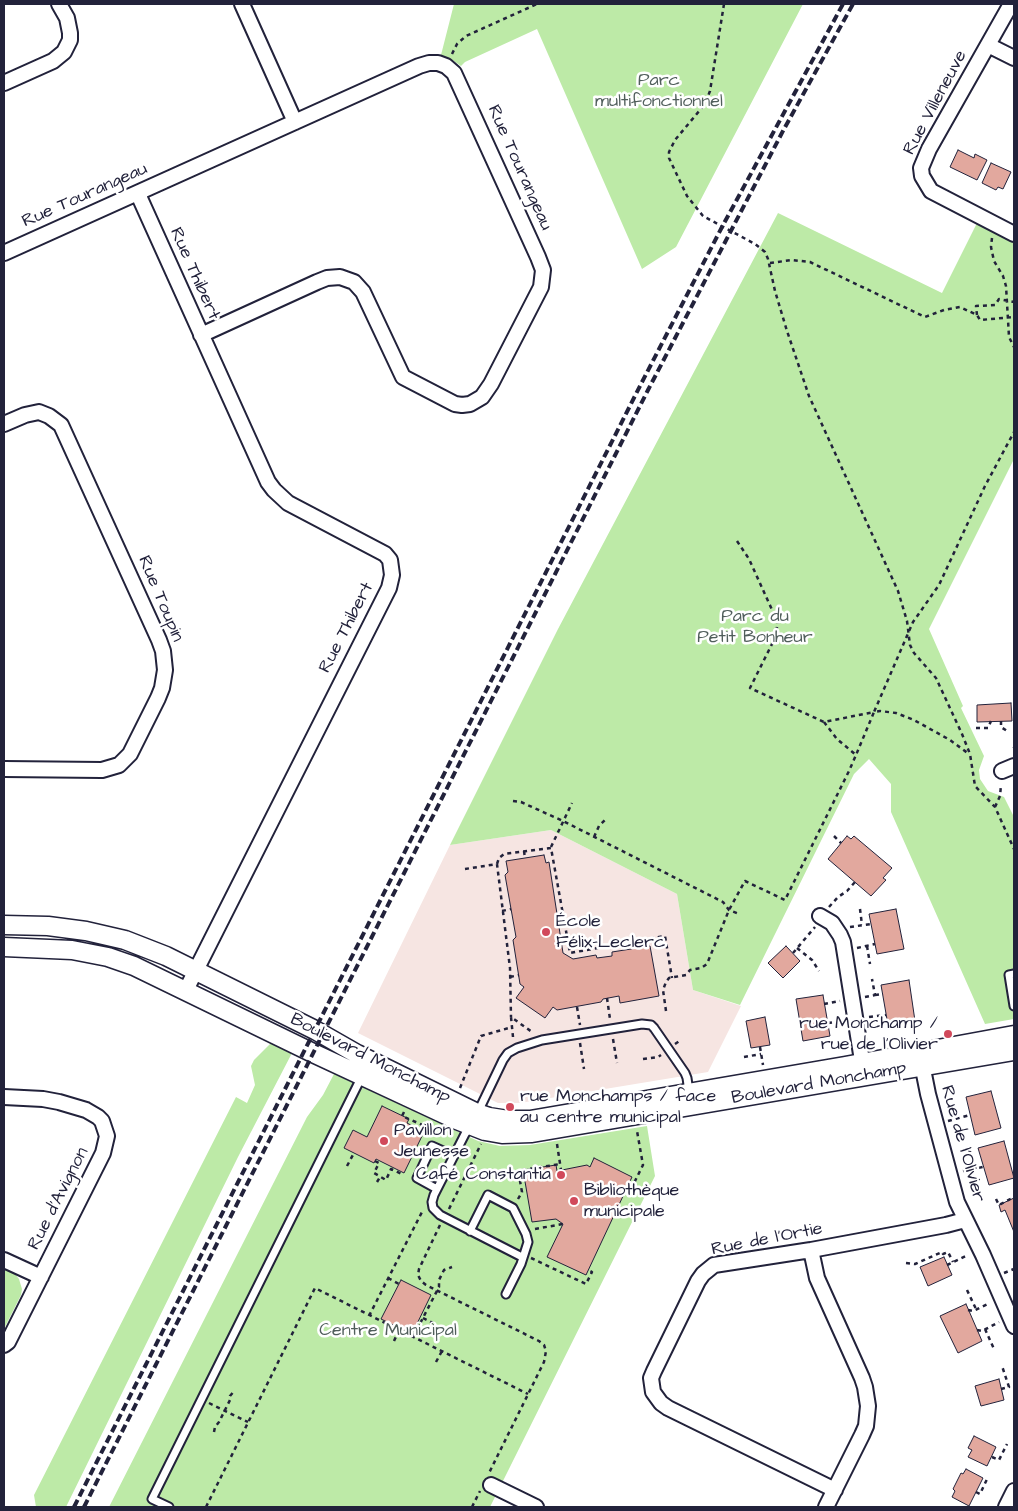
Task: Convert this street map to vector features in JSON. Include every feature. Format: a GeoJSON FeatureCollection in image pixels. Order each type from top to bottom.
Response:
{"type":"FeatureCollection","features":[{"type":"Feature","properties":{"kind":"street"},"geometry":{"type":"LineString","coordinates":[[4,83],[53,61],[64,52],[70,40],[70,33],[66,18],[59,4]]}},
{"type":"Feature","properties":{"kind":"street"},"geometry":{"type":"LineString","coordinates":[[242,4],[296,122]]}},
{"type":"Feature","properties":{"kind":"street","name":"Rue Villeneuve"},"geometry":{"type":"LineString","coordinates":[[1011,4],[924,158],[921,168],[922,176],[931,191],[1014,234]]}},
{"type":"Feature","properties":{"kind":"street"},"geometry":{"type":"LineString","coordinates":[[988,45],[1014,58]]}},
{"type":"Feature","properties":{"kind":"street","name":"Rue Tourangeau"},"geometry":{"type":"LineString","coordinates":[[4,254],[419,66],[438,63],[446,66],[454,73],[541,263],[543,278],[541,287],[487,392],[476,402],[462,405],[446,400],[403,377],[363,292],[354,282],[347,278],[327,278],[201,335]]}},
{"type":"Feature","properties":{"kind":"street","name":"Rue Thibert"},"geometry":{"type":"LineString","coordinates":[[138,194],[263,474],[274,490],[296,507],[385,554],[390,560],[392,575],[389,588],[186,990]]}},
{"type":"Feature","properties":{"kind":"street","name":"Rue Toupin"},"geometry":{"type":"LineString","coordinates":[[4,424],[25,415],[39,412],[50,416],[60,425],[159,640],[163,651],[165,670],[158,698],[130,754],[119,765],[102,770],[4,768]]}},
{"type":"Feature","properties":{"kind":"street"},"geometry":{"type":"LineString","coordinates":[[822,917],[837,930],[843,942],[863,1069]]}},
{"type":"Feature","properties":{"kind":"street","name":"Boulevard Monchamp"},"geometry":{"type":"LineString","coordinates":[[4,926],[66,928],[100,934],[141,946],[195,970],[474,1120],[494,1133],[520,1134],[922,1059],[1014,1051]]}},
{"type":"Feature","properties":{"kind":"street","name":"Boulevard Monchamp"},"geometry":{"type":"LineString","coordinates":[[4,947],[64,950],[108,958],[134,966],[362,1075],[474,1120],[489,1118],[530,1120],[689,1093],[863,1069]]}},
{"type":"Feature","properties":{"kind":"street","name":"Boulevard Monchamp"},"geometry":{"type":"LineString","coordinates":[[922,1059],[1014,1035]]}},
{"type":"Feature","properties":{"kind":"street","name":"Rue de l'Olivier"},"geometry":{"type":"LineString","coordinates":[[922,1059],[928,1094],[952,1186],[965,1220],[983,1255],[1014,1326]]}},
{"type":"Feature","properties":{"kind":"street","name":"Rue d'Avignon"},"geometry":{"type":"LineString","coordinates":[[4,1097],[43,1099],[74,1106],[98,1117],[107,1130],[103,1153],[8,1342],[4,1345]]}},
{"type":"Feature","properties":{"kind":"street","name":"Rue de l'Ortie"},"geometry":{"type":"LineString","coordinates":[[835,1490],[668,1408],[656,1397],[652,1385],[654,1371],[698,1281],[714,1265],[811,1250],[965,1220]]}},
{"type":"Feature","properties":{"kind":"street"},"geometry":{"type":"LineString","coordinates":[[811,1250],[818,1278],[862,1378],[868,1406],[866,1426],[826,1507]]}},
{"type":"Feature","properties":{"kind":"street","name":"Rue d'Avignon"},"geometry":{"type":"LineString","coordinates":[[4,1260],[41,1277]]}},
{"type":"Feature","properties":{"kind":"street"},"geometry":{"type":"LineString","coordinates":[[487,1483],[536,1507]]}},
{"type":"Feature","properties":{"kind":"street"},"geometry":{"type":"LineString","coordinates":[[1006,1507],[1014,1491]]}},
{"type":"Feature","properties":{"kind":"lane"},"geometry":{"type":"LineString","coordinates":[[1014,974],[1009,975],[1014,1006]]}},
{"type":"Feature","properties":{"kind":"lane"},"geometry":{"type":"LineString","coordinates":[[526,1257],[470,1231],[435,1211],[432,1202],[508,1053],[524,1045],[542,1040],[648,1024],[654,1028],[685,1073],[689,1093]]}},
{"type":"Feature","properties":{"kind":"lane"},"geometry":{"type":"LineString","coordinates":[[169,1507],[152,1499],[362,1075]]}},
{"type":"Feature","properties":{"kind":"lane"},"geometry":{"type":"LineString","coordinates":[[437,1189],[417,1178],[432,1146],[454,1156]]}},
{"type":"Feature","properties":{"kind":"lane"},"geometry":{"type":"LineString","coordinates":[[470,1231],[488,1196],[513,1208],[528,1238],[528,1245],[526,1257],[506,1294]]}},
{"type":"Feature","properties":{"kind":"path"},"geometry":{"type":"LineString","coordinates":[[450,58],[457,44],[466,36],[537,4]]}},
{"type":"Feature","properties":{"kind":"path"},"geometry":{"type":"LineString","coordinates":[[720,4],[723,10]]}},
{"type":"Feature","properties":{"kind":"path"},"geometry":{"type":"LineString","coordinates":[[724,4],[710,91],[705,104],[671,146],[669,158],[688,196],[703,216],[765,252],[786,331],[810,396],[895,584],[907,621],[911,648],[936,678],[970,754],[976,786],[995,807],[1014,849]]}},
{"type":"Feature","properties":{"kind":"path"},"geometry":{"type":"LineString","coordinates":[[993,232],[991,247],[994,261],[1003,276],[1006,286],[1009,337],[1014,347]]}},
{"type":"Feature","properties":{"kind":"path"},"geometry":{"type":"LineString","coordinates":[[769,263],[792,260],[810,262],[925,317],[944,310],[960,307],[977,315]]}},
{"type":"Feature","properties":{"kind":"path"},"geometry":{"type":"LineString","coordinates":[[1014,302],[998,299],[995,305],[976,306],[977,315],[980,320],[1014,317]]}},
{"type":"Feature","properties":{"kind":"path"},"geometry":{"type":"LineString","coordinates":[[666,1012],[663,986],[672,978],[686,975],[690,970],[701,968],[707,964],[729,910],[745,880],[785,900],[849,771],[913,622],[939,585],[1014,432]]}},
{"type":"Feature","properties":{"kind":"path"},"geometry":{"type":"LineString","coordinates":[[737,541],[749,559],[778,623],[774,640],[750,688],[824,722],[832,733],[856,755]]}},
{"type":"Feature","properties":{"kind":"path"},"geometry":{"type":"LineString","coordinates":[[907,621],[913,622]]}},
{"type":"Feature","properties":{"kind":"path"},"geometry":{"type":"LineString","coordinates":[[902,648],[907,646],[911,648]]}},
{"type":"Feature","properties":{"kind":"path"},"geometry":{"type":"LineString","coordinates":[[824,722],[874,712],[896,713],[914,720],[950,740],[970,754]]}},
{"type":"Feature","properties":{"kind":"path"},"geometry":{"type":"LineString","coordinates":[[1001,721],[1001,727],[1007,731]]}},
{"type":"Feature","properties":{"kind":"path"},"geometry":{"type":"LineString","coordinates":[[976,728],[988,728],[990,722]]}},
{"type":"Feature","properties":{"kind":"path"},"geometry":{"type":"LineString","coordinates":[[995,807],[1000,796]]}},
{"type":"Feature","properties":{"kind":"path"},"geometry":{"type":"LineString","coordinates":[[513,801],[521,802],[594,837],[723,902],[729,910],[739,914]]}},
{"type":"Feature","properties":{"kind":"path"},"geometry":{"type":"LineString","coordinates":[[572,803],[551,848],[569,954],[664,936],[672,978]]}},
{"type":"Feature","properties":{"kind":"path"},"geometry":{"type":"LineString","coordinates":[[594,837],[599,826],[605,820]]}},
{"type":"Feature","properties":{"kind":"path"},"geometry":{"type":"LineString","coordinates":[[834,836],[842,843]]}},
{"type":"Feature","properties":{"kind":"path"},"geometry":{"type":"LineString","coordinates":[[513,1037],[510,977],[496,864],[504,854],[551,848]]}},
{"type":"Feature","properties":{"kind":"path"},"geometry":{"type":"LineString","coordinates":[[524,851],[525,858]]}},
{"type":"Feature","properties":{"kind":"path"},"geometry":{"type":"LineString","coordinates":[[466,869],[496,864]]}},
{"type":"Feature","properties":{"kind":"path"},"geometry":{"type":"LineString","coordinates":[[793,953],[822,917],[855,882]]}},
{"type":"Feature","properties":{"kind":"path"},"geometry":{"type":"LineString","coordinates":[[502,911],[511,909]]}},
{"type":"Feature","properties":{"kind":"path"},"geometry":{"type":"LineString","coordinates":[[860,910],[862,926]]}},
{"type":"Feature","properties":{"kind":"path"},"geometry":{"type":"LineString","coordinates":[[837,930],[871,924]]}},
{"type":"Feature","properties":{"kind":"path"},"geometry":{"type":"LineString","coordinates":[[844,950],[875,944]]}},
{"type":"Feature","properties":{"kind":"path"},"geometry":{"type":"LineString","coordinates":[[867,946],[870,964]]}},
{"type":"Feature","properties":{"kind":"path"},"geometry":{"type":"LineString","coordinates":[[797,948],[812,960],[819,971]]}},
{"type":"Feature","properties":{"kind":"path"},"geometry":{"type":"LineString","coordinates":[[510,977],[519,976]]}},
{"type":"Feature","properties":{"kind":"path"},"geometry":{"type":"LineString","coordinates":[[872,978],[875,995]]}},
{"type":"Feature","properties":{"kind":"path"},"geometry":{"type":"LineString","coordinates":[[852,998],[883,994]]}},
{"type":"Feature","properties":{"kind":"path"},"geometry":{"type":"LineString","coordinates":[[607,998],[610,1021]]}},
{"type":"Feature","properties":{"kind":"path"},"geometry":{"type":"LineString","coordinates":[[576,1007],[580,1026]]}},
{"type":"Feature","properties":{"kind":"path"},"geometry":{"type":"LineString","coordinates":[[856,1020],[886,1015]]}},
{"type":"Feature","properties":{"kind":"path"},"geometry":{"type":"LineString","coordinates":[[511,1017],[535,1034]]}},
{"type":"Feature","properties":{"kind":"path"},"geometry":{"type":"LineString","coordinates":[[460,1088],[481,1036],[512,1027]]}},
{"type":"Feature","properties":{"kind":"path"},"geometry":{"type":"LineString","coordinates":[[612,1035],[617,1063]]}},
{"type":"Feature","properties":{"kind":"path"},"geometry":{"type":"LineString","coordinates":[[579,1040],[584,1069]]}},
{"type":"Feature","properties":{"kind":"path"},"geometry":{"type":"LineString","coordinates":[[760,1047],[763,1066]]}},
{"type":"Feature","properties":{"kind":"path"},"geometry":{"type":"LineString","coordinates":[[744,1057],[761,1054]]}},
{"type":"Feature","properties":{"kind":"path"},"geometry":{"type":"LineString","coordinates":[[405,1110],[402,1116],[427,1127],[424,1133]]}},
{"type":"Feature","properties":{"kind":"path"},"geometry":{"type":"LineString","coordinates":[[946,1122],[970,1116]]}},
{"type":"Feature","properties":{"kind":"path"},"geometry":{"type":"LineString","coordinates":[[629,1183],[633,1184],[643,1165],[636,1126]]}},
{"type":"Feature","properties":{"kind":"path"},"geometry":{"type":"LineString","coordinates":[[556,1139],[561,1170]]}},
{"type":"Feature","properties":{"kind":"path"},"geometry":{"type":"LineString","coordinates":[[448,1212],[482,1140]]}},
{"type":"Feature","properties":{"kind":"path"},"geometry":{"type":"LineString","coordinates":[[347,1166],[354,1153]]}},
{"type":"Feature","properties":{"kind":"path"},"geometry":{"type":"LineString","coordinates":[[375,1161],[379,1163],[374,1174],[386,1180],[391,1169],[404,1175]]}},
{"type":"Feature","properties":{"kind":"path"},"geometry":{"type":"LineString","coordinates":[[516,1202],[522,1192],[520,1181],[524,1179],[523,1170],[560,1164]]}},
{"type":"Feature","properties":{"kind":"path"},"geometry":{"type":"LineString","coordinates":[[960,1172],[984,1167]]}},
{"type":"Feature","properties":{"kind":"path"},"geometry":{"type":"LineString","coordinates":[[377,1182],[380,1177]]}},
{"type":"Feature","properties":{"kind":"path"},"geometry":{"type":"LineString","coordinates":[[996,1199],[999,1207],[1014,1197]]}},
{"type":"Feature","properties":{"kind":"path"},"geometry":{"type":"LineString","coordinates":[[370,1316],[421,1212],[425,1208]]}},
{"type":"Feature","properties":{"kind":"path"},"geometry":{"type":"LineString","coordinates":[[531,1230],[563,1224]]}},
{"type":"Feature","properties":{"kind":"path"},"geometry":{"type":"LineString","coordinates":[[440,1226],[418,1272],[419,1278],[423,1283],[544,1345],[546,1357],[487,1483],[472,1507]]}},
{"type":"Feature","properties":{"kind":"path"},"geometry":{"type":"LineString","coordinates":[[906,1263],[914,1264],[942,1252],[943,1254],[948,1252],[953,1262]]}},
{"type":"Feature","properties":{"kind":"path"},"geometry":{"type":"LineString","coordinates":[[947,1264],[970,1254]]}},
{"type":"Feature","properties":{"kind":"path"},"geometry":{"type":"LineString","coordinates":[[526,1257],[586,1284],[592,1272],[588,1270]]}},
{"type":"Feature","properties":{"kind":"path"},"geometry":{"type":"LineString","coordinates":[[413,1337],[430,1300],[437,1291],[439,1280],[444,1270],[452,1267]]}},
{"type":"Feature","properties":{"kind":"path"},"geometry":{"type":"LineString","coordinates":[[1003,1274],[1014,1269]]}},
{"type":"Feature","properties":{"kind":"path"},"geometry":{"type":"LineString","coordinates":[[388,1278],[399,1284]]}},
{"type":"Feature","properties":{"kind":"path"},"geometry":{"type":"LineString","coordinates":[[206,1507],[315,1288],[528,1394]]}},
{"type":"Feature","properties":{"kind":"path"},"geometry":{"type":"LineString","coordinates":[[967,1290],[976,1309]]}},
{"type":"Feature","properties":{"kind":"path"},"geometry":{"type":"LineString","coordinates":[[968,1310],[992,1303]]}},
{"type":"Feature","properties":{"kind":"path"},"geometry":{"type":"LineString","coordinates":[[423,1318],[433,1323]]}},
{"type":"Feature","properties":{"kind":"path"},"geometry":{"type":"LineString","coordinates":[[977,1330],[982,1331],[1000,1322]]}},
{"type":"Feature","properties":{"kind":"path"},"geometry":{"type":"LineString","coordinates":[[985,1329],[994,1349]]}},
{"type":"Feature","properties":{"kind":"path"},"geometry":{"type":"LineString","coordinates":[[394,1341],[399,1330]]}},
{"type":"Feature","properties":{"kind":"path"},"geometry":{"type":"LineString","coordinates":[[436,1362],[442,1351]]}},
{"type":"Feature","properties":{"kind":"path"},"geometry":{"type":"LineString","coordinates":[[1002,1366],[1009,1387],[1002,1389]]}},
{"type":"Feature","properties":{"kind":"path"},"geometry":{"type":"LineString","coordinates":[[214,1432],[230,1400],[230,1396],[235,1390]]}},
{"type":"Feature","properties":{"kind":"path"},"geometry":{"type":"LineString","coordinates":[[205,1400],[248,1422]]}},
{"type":"Feature","properties":{"kind":"path"},"geometry":{"type":"LineString","coordinates":[[992,1457],[998,1460],[1007,1444]]}},
{"type":"Feature","properties":{"kind":"path"},"geometry":{"type":"LineString","coordinates":[[980,1494],[988,1477]]}},
{"type":"Feature","properties":{"kind":"path"},"geometry":{"type":"LineString","coordinates":[[976,1492],[984,1497]]}},
{"type":"Feature","properties":{"kind":"shaded area","name":"École Félix-Leclerc"},"geometry":{"type":"Polygon","coordinates":[[[551,830],[677,894],[693,990],[741,1006],[708,1072],[520,1103],[498,1103],[358,1033],[450,845],[551,830]]]}},
{"type":"Feature","properties":{"kind":"green space","name":"Parc multifonctionnel"},"geometry":{"type":"Polygon","coordinates":[[[454,4],[803,4],[676,247],[642,269],[537,29],[465,62],[461,66],[441,55],[454,4]]]}},
{"type":"Feature","properties":{"kind":"green space","name":"Parc du Petit Bonheur"},"geometry":{"type":"Polygon","coordinates":[[[778,213],[942,293],[977,223],[1014,242],[1014,459],[929,629],[963,706],[961,708],[984,756],[979,770],[980,779],[988,791],[1004,797],[1014,817],[1014,1019],[985,1024],[891,812],[891,784],[869,759],[854,774],[740,1005],[693,990],[677,894],[551,830],[450,845],[558,629],[778,213]]]}},
{"type":"Feature","properties":{"kind":"green space"},"geometry":{"type":"Polygon","coordinates":[[[271,1043],[292,1053],[238,1157],[66,1507],[36,1507],[34,1495],[236,1097],[247,1103],[255,1085],[251,1066],[254,1060],[271,1043]]]}},
{"type":"Feature","properties":{"kind":"green space","name":"Centre Municipal"},"geometry":{"type":"Polygon","coordinates":[[[334,1074],[478,1141],[500,1146],[530,1145],[647,1126],[655,1176],[490,1507],[109,1507],[307,1117],[323,1095],[334,1074]]]}},
{"type":"Feature","properties":{"kind":"green space"},"geometry":{"type":"Polygon","coordinates":[[[4,1269],[15,1274],[19,1279],[22,1289],[21,1295],[4,1329],[4,1269]]]}},
{"type":"Feature","properties":{"kind":"building"},"geometry":{"type":"Polygon","coordinates":[[[958,150],[974,158],[975,154],[987,160],[977,180],[950,167],[958,150]]]}},
{"type":"Feature","properties":{"kind":"building"},"geometry":{"type":"Polygon","coordinates":[[[991,163],[1011,172],[1003,189],[998,187],[996,190],[982,183],[991,163]]]}},
{"type":"Feature","properties":{"kind":"building"},"geometry":{"type":"Polygon","coordinates":[[[1011,703],[1012,721],[977,722],[977,705],[1011,703]]]}},
{"type":"Feature","properties":{"kind":"building"},"geometry":{"type":"Polygon","coordinates":[[[847,836],[851,839],[854,836],[892,868],[883,878],[886,880],[871,896],[828,859],[847,836]]]}},
{"type":"Feature","properties":{"kind":"building"},"geometry":{"type":"Polygon","coordinates":[[[544,855],[546,863],[549,862],[563,953],[573,959],[596,955],[597,958],[612,956],[612,952],[650,946],[659,996],[620,1003],[619,996],[603,999],[601,1002],[557,1010],[553,1007],[545,1018],[516,998],[524,987],[520,984],[513,940],[516,937],[505,875],[508,872],[506,861],[544,855]]]}},
{"type":"Feature","properties":{"kind":"building"},"geometry":{"type":"Polygon","coordinates":[[[896,909],[904,949],[877,954],[869,914],[896,909]]]}},
{"type":"Feature","properties":{"kind":"building"},"geometry":{"type":"Polygon","coordinates":[[[786,946],[800,961],[783,978],[768,963],[786,946]]]}},
{"type":"Feature","properties":{"kind":"building"},"geometry":{"type":"Polygon","coordinates":[[[909,980],[915,1021],[888,1025],[881,985],[909,980]]]}},
{"type":"Feature","properties":{"kind":"building"},"geometry":{"type":"Polygon","coordinates":[[[823,995],[830,1036],[803,1041],[796,999],[823,995]]]}},
{"type":"Feature","properties":{"kind":"building"},"geometry":{"type":"Polygon","coordinates":[[[765,1017],[770,1045],[751,1048],[746,1021],[765,1017]]]}},
{"type":"Feature","properties":{"kind":"building"},"geometry":{"type":"Polygon","coordinates":[[[991,1091],[1001,1128],[975,1135],[966,1097],[991,1091]]]}},
{"type":"Feature","properties":{"kind":"building","name":"Pavillon Jeunesse"},"geometry":{"type":"Polygon","coordinates":[[[382,1106],[409,1119],[407,1123],[424,1132],[404,1173],[376,1159],[374,1163],[344,1148],[353,1130],[367,1137],[382,1106]]]}},
{"type":"Feature","properties":{"kind":"building"},"geometry":{"type":"Polygon","coordinates":[[[1004,1141],[1014,1178],[989,1185],[978,1148],[1004,1141]]]}},
{"type":"Feature","properties":{"kind":"building","name":"Bibliothèque municipale"},"geometry":{"type":"Polygon","coordinates":[[[594,1158],[632,1177],[586,1275],[547,1257],[563,1224],[556,1219],[532,1222],[523,1170],[556,1165],[557,1171],[587,1165],[590,1167],[594,1158]]]}},
{"type":"Feature","properties":{"kind":"building"},"geometry":{"type":"Polygon","coordinates":[[[1014,1198],[1014,1232],[1005,1210],[1001,1212],[999,1205],[1014,1198]]]}},
{"type":"Feature","properties":{"kind":"building"},"geometry":{"type":"Polygon","coordinates":[[[944,1257],[952,1275],[928,1286],[920,1267],[944,1257]]]}},
{"type":"Feature","properties":{"kind":"building"},"geometry":{"type":"Polygon","coordinates":[[[401,1280],[431,1295],[412,1334],[381,1319],[401,1280]]]}},
{"type":"Feature","properties":{"kind":"building"},"geometry":{"type":"Polygon","coordinates":[[[966,1304],[982,1341],[958,1353],[940,1316],[966,1304]]]}},
{"type":"Feature","properties":{"kind":"building"},"geometry":{"type":"Polygon","coordinates":[[[999,1379],[1004,1400],[981,1406],[975,1386],[999,1379]]]}},
{"type":"Feature","properties":{"kind":"building"},"geometry":{"type":"Polygon","coordinates":[[[974,1436],[996,1447],[987,1466],[968,1457],[972,1450],[968,1448],[974,1436]]]}},
{"type":"Feature","properties":{"kind":"building"},"geometry":{"type":"Polygon","coordinates":[[[966,1469],[983,1478],[969,1506],[952,1497],[955,1491],[953,1489],[961,1473],[963,1474],[966,1469]]]}},
{"type":"Feature","properties":{"kind":"railway"},"geometry":{"type":"LineString","coordinates":[[74,1507],[641,384],[722,227],[843,4]]}},
{"type":"Feature","properties":{"kind":"railway"},"geometry":{"type":"LineString","coordinates":[[84,1507],[648,390],[784,129],[853,4]]}},
{"type":"Feature","properties":{"kind":"place","name":"École Félix-Leclerc"},"geometry":{"type":"Point","coordinates":[546,932]}},
{"type":"Feature","properties":{"kind":"place","name":"rue Monchamp / rue de l'Olivier"},"geometry":{"type":"Point","coordinates":[948,1034]}},
{"type":"Feature","properties":{"kind":"place","name":"rue Monchamps / face au centre municipal"},"geometry":{"type":"Point","coordinates":[510,1107]}},
{"type":"Feature","properties":{"kind":"place","name":"Pavillon Jeunesse"},"geometry":{"type":"Point","coordinates":[384,1141]}},
{"type":"Feature","properties":{"kind":"place","name":"Café Constantia"},"geometry":{"type":"Point","coordinates":[561,1175]}},
{"type":"Feature","properties":{"kind":"place","name":"Bibliothèque municipale"},"geometry":{"type":"Point","coordinates":[574,1201]}}]}
